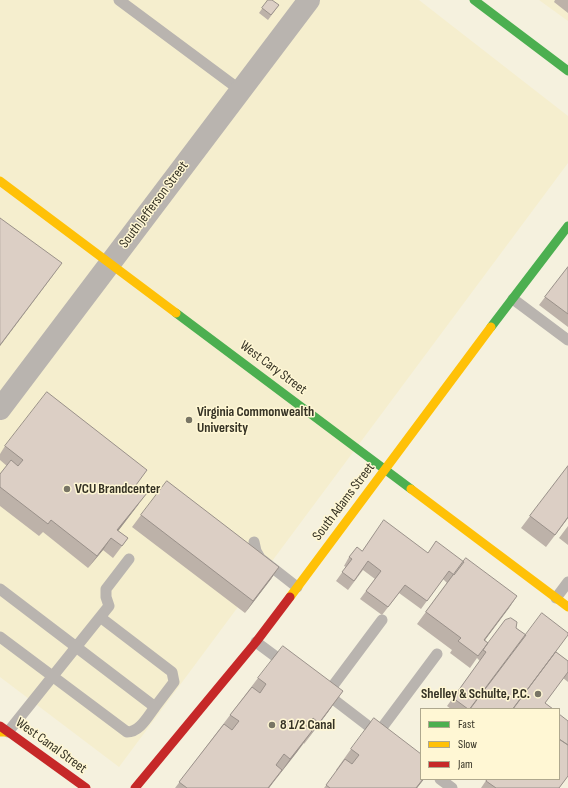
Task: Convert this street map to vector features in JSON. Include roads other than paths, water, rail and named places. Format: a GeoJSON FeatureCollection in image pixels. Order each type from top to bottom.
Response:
{"type":"FeatureCollection","features":[{"type":"Feature","properties":{"kind":"main road"},"geometry":{"type":"LineString","coordinates":[[474,0],[568,71]]}},
{"type":"Feature","properties":{"kind":"main road","name":"West Cary Street"},"geometry":{"type":"LineString","coordinates":[[0,181],[568,607]]}},
{"type":"Feature","properties":{"kind":"main road","name":"South Adams Street"},"geometry":{"type":"LineString","coordinates":[[135,788],[256,642],[568,226]]}},
{"type":"Feature","properties":{"kind":"main road","name":"West Canal Street"},"geometry":{"type":"LineString","coordinates":[[3,730],[86,788]]}},
{"type":"Feature","properties":{"kind":"street","name":"South Jefferson Street"},"geometry":{"type":"LineString","coordinates":[[0,409],[308,0]]}},
{"type":"Feature","properties":{"kind":"lane"},"geometry":{"type":"LineString","coordinates":[[119,0],[240,90]]}},
{"type":"Feature","properties":{"kind":"lane"},"geometry":{"type":"LineString","coordinates":[[512,299],[568,340]]}},
{"type":"Feature","properties":{"kind":"lane"},"geometry":{"type":"LineString","coordinates":[[254,542],[256,551],[260,558],[297,587]]}},
{"type":"Feature","properties":{"kind":"lane"},"geometry":{"type":"LineString","coordinates":[[3,730],[53,676],[109,606],[106,597],[106,589],[129,559]]}},
{"type":"Feature","properties":{"kind":"lane"},"geometry":{"type":"LineString","coordinates":[[556,598],[568,582]]}},
{"type":"Feature","properties":{"kind":"lane"},"geometry":{"type":"LineString","coordinates":[[0,589],[155,707]]}},
{"type":"Feature","properties":{"kind":"lane"},"geometry":{"type":"LineString","coordinates":[[0,637],[127,732],[133,732],[137,730],[174,682],[172,672],[100,617]]}},
{"type":"Feature","properties":{"kind":"lane"},"geometry":{"type":"LineString","coordinates":[[326,695],[382,620]]}},
{"type":"Feature","properties":{"kind":"lane"},"geometry":{"type":"LineString","coordinates":[[256,642],[296,672]]}},
{"type":"Feature","properties":{"kind":"lane"},"geometry":{"type":"LineString","coordinates":[[378,733],[437,654]]}},
{"type":"Feature","properties":{"kind":"lane"},"geometry":{"type":"LineString","coordinates":[[314,686],[390,742]]}},
{"type":"Feature","properties":{"kind":"lane"},"geometry":{"type":"LineString","coordinates":[[441,780],[452,788]]}},
{"type":"Feature","properties":{"kind":"place","name":"Virginia Commonwealth University"},"geometry":{"type":"Point","coordinates":[189,420]}},
{"type":"Feature","properties":{"kind":"place","name":"VCU Brandcenter"},"geometry":{"type":"Point","coordinates":[67,489]}},
{"type":"Feature","properties":{"kind":"place","name":"Shelley & Schulte, P.C."},"geometry":{"type":"Point","coordinates":[538,694]}},
{"type":"Feature","properties":{"kind":"place","name":"8 1/2 Canal"},"geometry":{"type":"Point","coordinates":[272,725]}}]}
